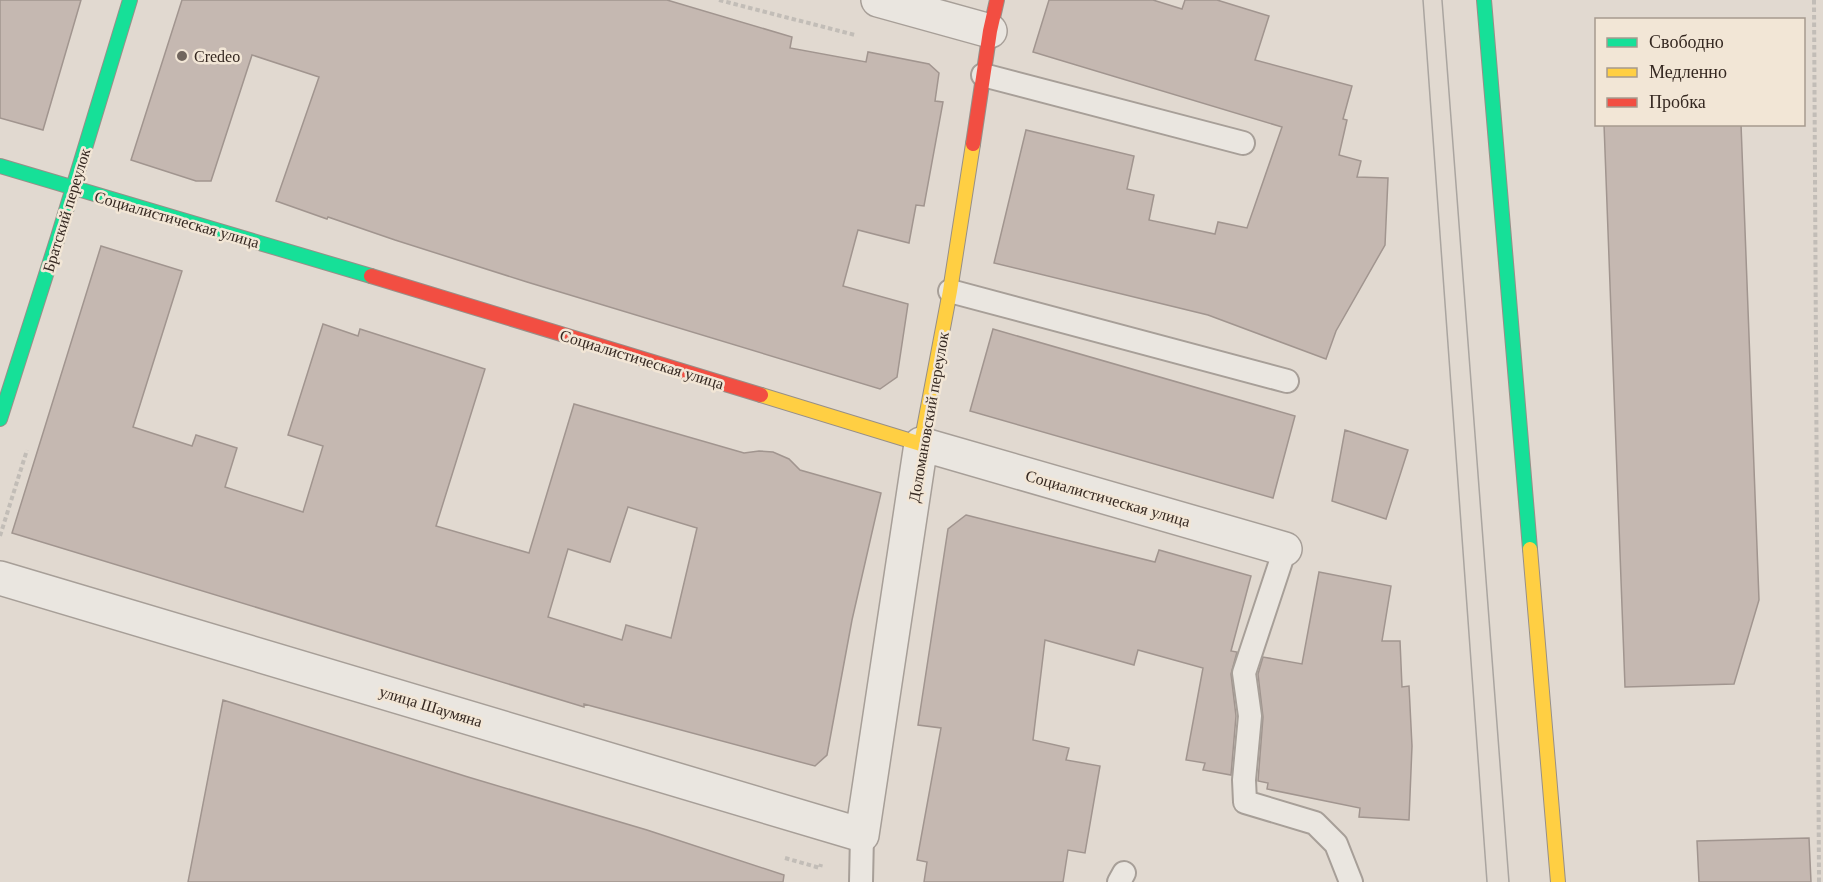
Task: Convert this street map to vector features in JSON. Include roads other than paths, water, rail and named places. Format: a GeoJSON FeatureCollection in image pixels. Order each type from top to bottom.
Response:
{"type":"FeatureCollection","features":[{"type":"Feature","properties":{"kind":"street","name":"Братский переулок"},"geometry":{"type":"LineString","coordinates":[[0,419],[130,0]]}},
{"type":"Feature","properties":{"kind":"street"},"geometry":{"type":"LineString","coordinates":[[878,0],[993,15]]}},
{"type":"Feature","properties":{"kind":"street"},"geometry":{"type":"LineString","coordinates":[[1484,0],[1558,882]]}},
{"type":"Feature","properties":{"kind":"street","name":"Доломановский переулок"},"geometry":{"type":"LineString","coordinates":[[862,835],[921,444],[950,291],[993,15]]}},
{"type":"Feature","properties":{"kind":"street","name":"Социалистическая улица"},"geometry":{"type":"LineString","coordinates":[[0,166],[322,261],[921,444],[1284,549]]}},
{"type":"Feature","properties":{"kind":"street","name":"улица Шаумяна"},"geometry":{"type":"LineString","coordinates":[[0,578],[862,835]]}},
{"type":"Feature","properties":{"kind":"lane"},"geometry":{"type":"LineString","coordinates":[[983,75],[1243,143]]}},
{"type":"Feature","properties":{"kind":"lane"},"geometry":{"type":"LineString","coordinates":[[950,291],[1287,381]]}},
{"type":"Feature","properties":{"kind":"lane"},"geometry":{"type":"LineString","coordinates":[[1284,549],[1244,673],[1250,716],[1244,780],[1245,802],[1315,823],[1336,844],[1351,882]]}},
{"type":"Feature","properties":{"kind":"lane"},"geometry":{"type":"LineString","coordinates":[[861,882],[862,835]]}},
{"type":"Feature","properties":{"kind":"tram line"},"geometry":{"type":"LineString","coordinates":[[1423,0],[1487,882]]}},
{"type":"Feature","properties":{"kind":"tram line"},"geometry":{"type":"LineString","coordinates":[[1442,0],[1509,882]]}},
{"type":"Feature","properties":{"kind":"place","name":"Credeo"},"geometry":{"type":"Point","coordinates":[182,56]}}]}
